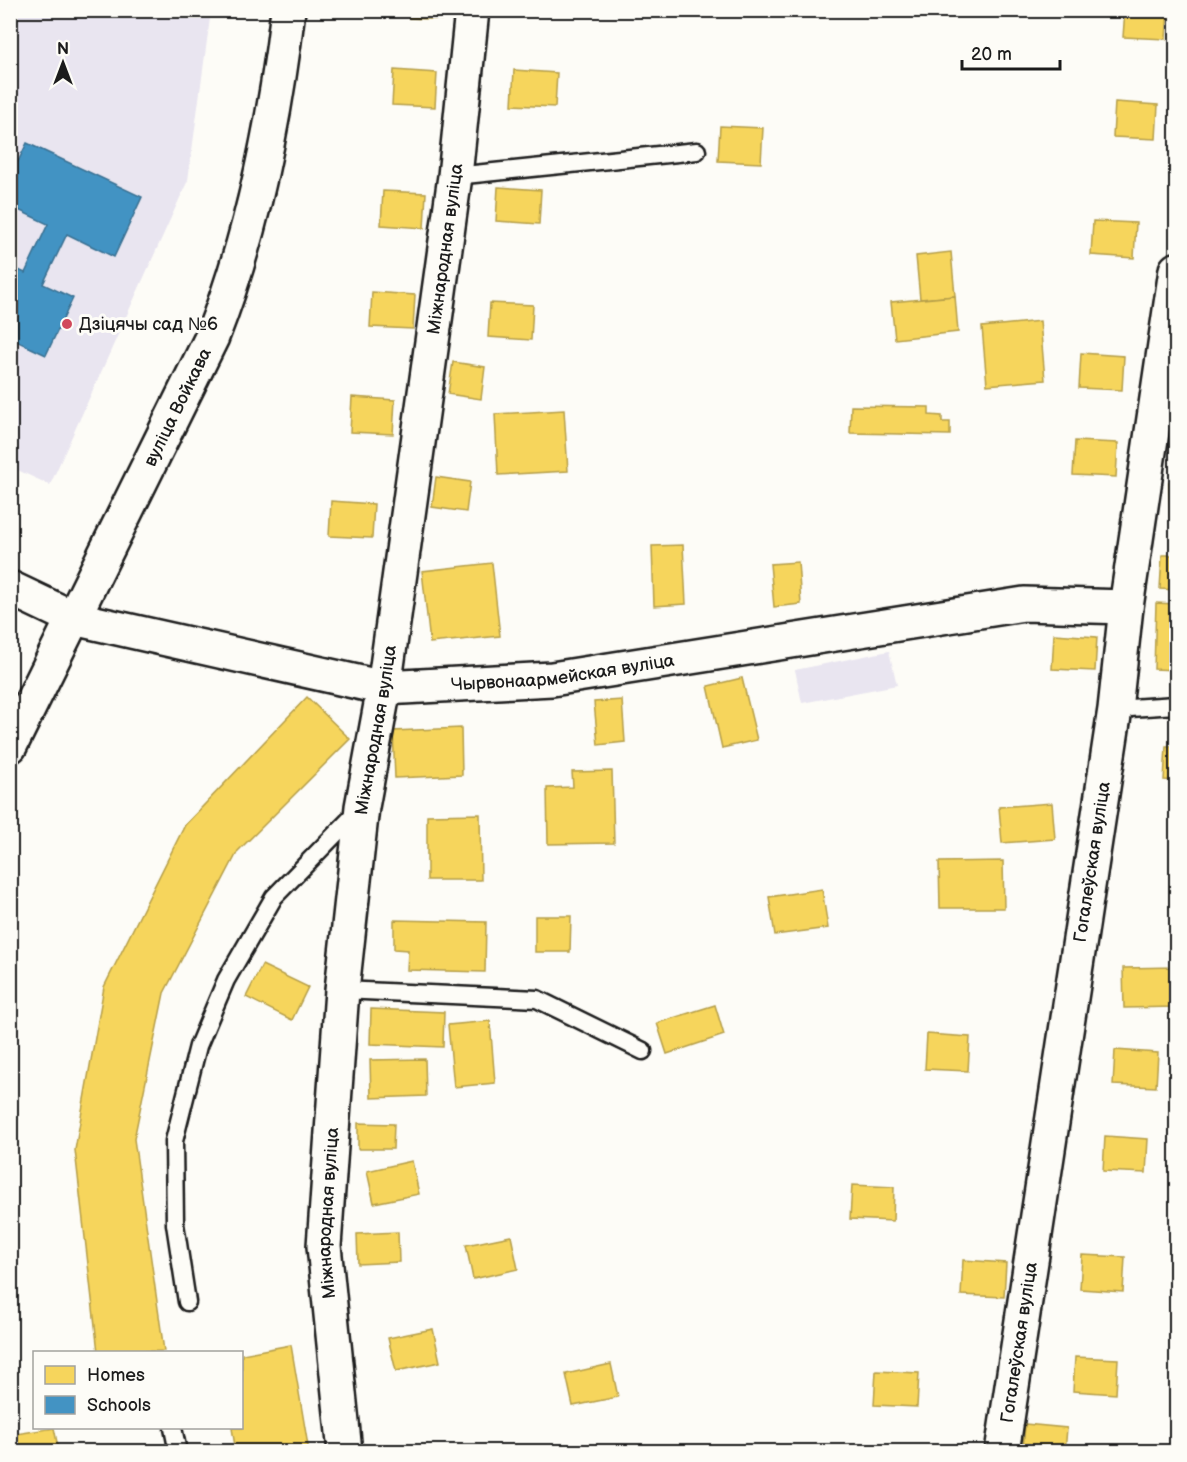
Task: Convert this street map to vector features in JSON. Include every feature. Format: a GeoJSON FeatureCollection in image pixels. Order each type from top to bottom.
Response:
{"type":"FeatureCollection","features":[{"type":"Feature","properties":{"kind":"street","name":"вуліца Войкава"},"geometry":{"type":"LineString","coordinates":[[10,746],[212,338],[223,311],[263,168],[288,10]]}},
{"type":"Feature","properties":{"kind":"street","name":"Міжнародная вуліца"},"geometry":{"type":"LineString","coordinates":[[345,1452],[324,1246],[342,990],[362,807],[384,688],[455,176],[472,10]]}},
{"type":"Feature","properties":{"kind":"street","name":"Гогалеўская вуліца"},"geometry":{"type":"LineString","coordinates":[[1002,1452],[1115,709],[1126,607],[1176,270]]}},
{"type":"Feature","properties":{"kind":"street","name":"Чырвонаармейская вуліца"},"geometry":{"type":"LineString","coordinates":[[10,588],[73,618],[384,688],[552,679],[1024,604],[1126,607]]}},
{"type":"Feature","properties":{"kind":"lane"},"geometry":{"type":"LineString","coordinates":[[455,176],[697,151]]}},
{"type":"Feature","properties":{"kind":"lane"},"geometry":{"type":"LineString","coordinates":[[1115,709],[1176,705]]}},
{"type":"Feature","properties":{"kind":"lane"},"geometry":{"type":"LineString","coordinates":[[187,1302],[175,1224],[174,1141],[198,1046],[226,980],[274,897],[362,807]]}},
{"type":"Feature","properties":{"kind":"lane"},"geometry":{"type":"LineString","coordinates":[[342,990],[537,999],[643,1051]]}},
{"type":"Feature","properties":{"kind":"lane"},"geometry":{"type":"LineString","coordinates":[[173,1429],[177,1452]]}},
{"type":"Feature","properties":{"kind":"shaded area","name":"Дзіцячы сад №6"},"geometry":{"type":"Polygon","coordinates":[[[11,11],[211,11],[188,180],[50,485],[11,467],[11,11]]]}},
{"type":"Feature","properties":{"kind":"shaded area"},"geometry":{"type":"Polygon","coordinates":[[[889,651],[897,685],[802,703],[795,670],[889,651]]]}},
{"type":"Feature","properties":{"kind":"building: Homes"},"geometry":{"type":"Polygon","coordinates":[[[409,10],[452,10],[452,20],[409,18],[409,10]]]}},
{"type":"Feature","properties":{"kind":"building: Homes"},"geometry":{"type":"Polygon","coordinates":[[[1125,10],[1168,10],[1166,39],[1123,37],[1125,10]]]}},
{"type":"Feature","properties":{"kind":"building: Homes"},"geometry":{"type":"Polygon","coordinates":[[[394,70],[437,73],[435,107],[392,105],[394,70]]]}},
{"type":"Feature","properties":{"kind":"building: Homes"},"geometry":{"type":"Polygon","coordinates":[[[514,70],[557,73],[555,107],[512,105],[514,70]]]}},
{"type":"Feature","properties":{"kind":"building: Homes"},"geometry":{"type":"Polygon","coordinates":[[[1115,102],[1158,105],[1156,139],[1113,137],[1115,102]]]}},
{"type":"Feature","properties":{"kind":"building: Homes"},"geometry":{"type":"Polygon","coordinates":[[[720,126],[763,128],[761,163],[718,161],[720,126]]]}},
{"type":"Feature","properties":{"kind":"building: Homes"},"geometry":{"type":"Polygon","coordinates":[[[498,187],[541,190],[539,224],[496,221],[498,187]]]}},
{"type":"Feature","properties":{"kind":"building: Homes"},"geometry":{"type":"Polygon","coordinates":[[[383,191],[426,193],[424,228],[381,225],[383,191]]]}},
{"type":"Feature","properties":{"kind":"building: Homes"},"geometry":{"type":"Polygon","coordinates":[[[1093,221],[1136,223],[1134,258],[1091,255],[1093,221]]]}},
{"type":"Feature","properties":{"kind":"building: Homes"},"geometry":{"type":"Polygon","coordinates":[[[951,252],[955,296],[920,299],[916,256],[951,252]]]}},
{"type":"Feature","properties":{"kind":"building: Homes"},"geometry":{"type":"Polygon","coordinates":[[[372,292],[415,295],[413,329],[370,327],[372,292]]]}},
{"type":"Feature","properties":{"kind":"building: Homes"},"geometry":{"type":"Polygon","coordinates":[[[955,296],[958,332],[895,339],[891,302],[955,296]]]}},
{"type":"Feature","properties":{"kind":"building: Homes"},"geometry":{"type":"Polygon","coordinates":[[[490,303],[533,305],[531,340],[488,337],[490,303]]]}},
{"type":"Feature","properties":{"kind":"building: Homes"},"geometry":{"type":"Polygon","coordinates":[[[1040,321],[1045,380],[987,385],[982,327],[1040,321]]]}},
{"type":"Feature","properties":{"kind":"building: Homes"},"geometry":{"type":"Polygon","coordinates":[[[1081,353],[1124,356],[1122,390],[1079,388],[1081,353]]]}},
{"type":"Feature","properties":{"kind":"building: Homes"},"geometry":{"type":"Polygon","coordinates":[[[453,362],[485,367],[481,399],[448,394],[453,362]]]}},
{"type":"Feature","properties":{"kind":"building: Homes"},"geometry":{"type":"Polygon","coordinates":[[[352,397],[395,400],[393,434],[350,432],[352,397]]]}},
{"type":"Feature","properties":{"kind":"building: Homes"},"geometry":{"type":"Polygon","coordinates":[[[851,406],[929,407],[929,415],[942,416],[942,422],[950,422],[950,435],[850,433],[851,406]]]}},
{"type":"Feature","properties":{"kind":"building: Homes"},"geometry":{"type":"Polygon","coordinates":[[[564,410],[568,471],[498,475],[495,414],[564,410]]]}},
{"type":"Feature","properties":{"kind":"building: Homes"},"geometry":{"type":"Polygon","coordinates":[[[1075,441],[1118,443],[1116,477],[1073,475],[1075,441]]]}},
{"type":"Feature","properties":{"kind":"building: Homes"},"geometry":{"type":"Polygon","coordinates":[[[436,477],[470,482],[466,512],[432,507],[436,477]]]}},
{"type":"Feature","properties":{"kind":"building: Homes"},"geometry":{"type":"Polygon","coordinates":[[[1169,482],[1176,482],[1176,516],[1170,517],[1169,482]]]}},
{"type":"Feature","properties":{"kind":"building: Homes"},"geometry":{"type":"Polygon","coordinates":[[[331,501],[374,504],[372,538],[329,536],[331,501]]]}},
{"type":"Feature","properties":{"kind":"building: Homes"},"geometry":{"type":"Polygon","coordinates":[[[683,545],[686,604],[654,606],[652,546],[683,545]]]}},
{"type":"Feature","properties":{"kind":"building: Homes"},"geometry":{"type":"Polygon","coordinates":[[[1162,555],[1176,555],[1176,590],[1160,589],[1162,555]]]}},
{"type":"Feature","properties":{"kind":"building: Homes"},"geometry":{"type":"Polygon","coordinates":[[[798,562],[801,604],[774,607],[770,564],[798,562]]]}},
{"type":"Feature","properties":{"kind":"building: Homes"},"geometry":{"type":"Polygon","coordinates":[[[492,563],[500,636],[430,643],[422,571],[492,563]]]}},
{"type":"Feature","properties":{"kind":"building: Homes"},"geometry":{"type":"Polygon","coordinates":[[[1156,603],[1176,604],[1176,670],[1154,669],[1156,603]]]}},
{"type":"Feature","properties":{"kind":"building: Homes"},"geometry":{"type":"Polygon","coordinates":[[[1054,634],[1097,637],[1095,671],[1052,669],[1054,634]]]}},
{"type":"Feature","properties":{"kind":"building: Homes"},"geometry":{"type":"Polygon","coordinates":[[[742,678],[757,740],[722,748],[708,686],[742,678]]]}},
{"type":"Feature","properties":{"kind":"building: Homes"},"geometry":{"type":"Polygon","coordinates":[[[307,697],[350,739],[238,851],[164,993],[134,1139],[164,1351],[98,1351],[75,1150],[104,987],[185,825],[307,697]]]}},
{"type":"Feature","properties":{"kind":"building: Homes"},"geometry":{"type":"Polygon","coordinates":[[[622,700],[625,742],[598,745],[594,702],[622,700]]]}},
{"type":"Feature","properties":{"kind":"building: Homes"},"geometry":{"type":"Polygon","coordinates":[[[461,728],[462,775],[395,778],[393,731],[461,728]]]}},
{"type":"Feature","properties":{"kind":"building: Homes"},"geometry":{"type":"Polygon","coordinates":[[[1166,746],[1176,746],[1176,781],[1164,780],[1166,746]]]}},
{"type":"Feature","properties":{"kind":"building: Homes"},"geometry":{"type":"Polygon","coordinates":[[[612,771],[614,843],[548,844],[547,788],[573,787],[572,772],[612,771]]]}},
{"type":"Feature","properties":{"kind":"building: Homes"},"geometry":{"type":"Polygon","coordinates":[[[1052,803],[1055,839],[1002,843],[999,807],[1052,803]]]}},
{"type":"Feature","properties":{"kind":"building: Homes"},"geometry":{"type":"Polygon","coordinates":[[[480,814],[481,880],[427,880],[427,815],[480,814]]]}},
{"type":"Feature","properties":{"kind":"building: Homes"},"geometry":{"type":"Polygon","coordinates":[[[1003,861],[1004,908],[940,908],[939,862],[1003,861]]]}},
{"type":"Feature","properties":{"kind":"building: Homes"},"geometry":{"type":"Polygon","coordinates":[[[822,889],[828,928],[775,935],[769,897],[822,889]]]}},
{"type":"Feature","properties":{"kind":"building: Homes"},"geometry":{"type":"Polygon","coordinates":[[[535,916],[571,916],[570,952],[535,952],[535,916]]]}},
{"type":"Feature","properties":{"kind":"building: Homes"},"geometry":{"type":"Polygon","coordinates":[[[394,920],[486,922],[485,972],[407,970],[408,950],[394,949],[394,920]]]}},
{"type":"Feature","properties":{"kind":"building: Homes"},"geometry":{"type":"Polygon","coordinates":[[[262,965],[308,987],[292,1020],[246,997],[262,965]]]}},
{"type":"Feature","properties":{"kind":"building: Homes"},"geometry":{"type":"Polygon","coordinates":[[[1176,967],[1176,1007],[1124,1008],[1123,968],[1176,967]]]}},
{"type":"Feature","properties":{"kind":"building: Homes"},"geometry":{"type":"Polygon","coordinates":[[[715,1005],[724,1035],[667,1054],[657,1023],[715,1005]]]}},
{"type":"Feature","properties":{"kind":"building: Homes"},"geometry":{"type":"Polygon","coordinates":[[[371,1009],[444,1012],[443,1047],[370,1044],[371,1009]]]}},
{"type":"Feature","properties":{"kind":"building: Homes"},"geometry":{"type":"Polygon","coordinates":[[[490,1021],[495,1083],[454,1087],[448,1025],[490,1021]]]}},
{"type":"Feature","properties":{"kind":"building: Homes"},"geometry":{"type":"Polygon","coordinates":[[[927,1034],[970,1037],[968,1071],[925,1069],[927,1034]]]}},
{"type":"Feature","properties":{"kind":"building: Homes"},"geometry":{"type":"Polygon","coordinates":[[[1115,1050],[1158,1053],[1156,1087],[1113,1085],[1115,1050]]]}},
{"type":"Feature","properties":{"kind":"building: Homes"},"geometry":{"type":"Polygon","coordinates":[[[425,1059],[426,1096],[371,1098],[370,1060],[425,1059]]]}},
{"type":"Feature","properties":{"kind":"building: Homes"},"geometry":{"type":"Polygon","coordinates":[[[358,1123],[394,1124],[393,1149],[358,1149],[358,1123]]]}},
{"type":"Feature","properties":{"kind":"building: Homes"},"geometry":{"type":"Polygon","coordinates":[[[1105,1136],[1148,1139],[1146,1173],[1103,1171],[1105,1136]]]}},
{"type":"Feature","properties":{"kind":"building: Homes"},"geometry":{"type":"Polygon","coordinates":[[[412,1161],[419,1194],[374,1203],[367,1171],[412,1161]]]}},
{"type":"Feature","properties":{"kind":"building: Homes"},"geometry":{"type":"Polygon","coordinates":[[[852,1185],[894,1187],[893,1221],[850,1219],[852,1185]]]}},
{"type":"Feature","properties":{"kind":"building: Homes"},"geometry":{"type":"Polygon","coordinates":[[[398,1232],[399,1262],[358,1264],[357,1234],[398,1232]]]}},
{"type":"Feature","properties":{"kind":"building: Homes"},"geometry":{"type":"Polygon","coordinates":[[[511,1236],[518,1269],[473,1279],[466,1245],[511,1236]]]}},
{"type":"Feature","properties":{"kind":"building: Homes"},"geometry":{"type":"Polygon","coordinates":[[[1082,1255],[1125,1257],[1123,1292],[1080,1289],[1082,1255]]]}},
{"type":"Feature","properties":{"kind":"building: Homes"},"geometry":{"type":"Polygon","coordinates":[[[963,1260],[1006,1263],[1004,1297],[961,1295],[963,1260]]]}},
{"type":"Feature","properties":{"kind":"building: Homes"},"geometry":{"type":"Polygon","coordinates":[[[433,1329],[440,1362],[396,1371],[388,1338],[433,1329]]]}},
{"type":"Feature","properties":{"kind":"building: Homes"},"geometry":{"type":"Polygon","coordinates":[[[291,1345],[309,1452],[236,1452],[232,1429],[243,1429],[243,1354],[291,1345]]]}},
{"type":"Feature","properties":{"kind":"building: Homes"},"geometry":{"type":"Polygon","coordinates":[[[1075,1357],[1118,1359],[1116,1394],[1073,1391],[1075,1357]]]}},
{"type":"Feature","properties":{"kind":"building: Homes"},"geometry":{"type":"Polygon","coordinates":[[[611,1364],[618,1397],[573,1406],[566,1374],[611,1364]]]}},
{"type":"Feature","properties":{"kind":"building: Homes"},"geometry":{"type":"Polygon","coordinates":[[[876,1371],[919,1373],[917,1407],[874,1405],[876,1371]]]}},
{"type":"Feature","properties":{"kind":"building: Homes"},"geometry":{"type":"Polygon","coordinates":[[[1025,1424],[1067,1428],[1065,1452],[1023,1450],[1025,1424]]]}},
{"type":"Feature","properties":{"kind":"building: Homes"},"geometry":{"type":"Polygon","coordinates":[[[54,1429],[59,1452],[10,1452],[10,1435],[54,1429]]]}},
{"type":"Feature","properties":{"kind":"building: Schools"},"geometry":{"type":"Polygon","coordinates":[[[27,143],[142,197],[114,257],[67,234],[43,284],[73,298],[46,355],[10,338],[10,266],[25,273],[48,224],[10,206],[10,178],[27,143]]]}},
{"type":"Feature","properties":{"kind":"place","name":"Дзіцячы сад №6"},"geometry":{"type":"Point","coordinates":[67,324]}}]}
